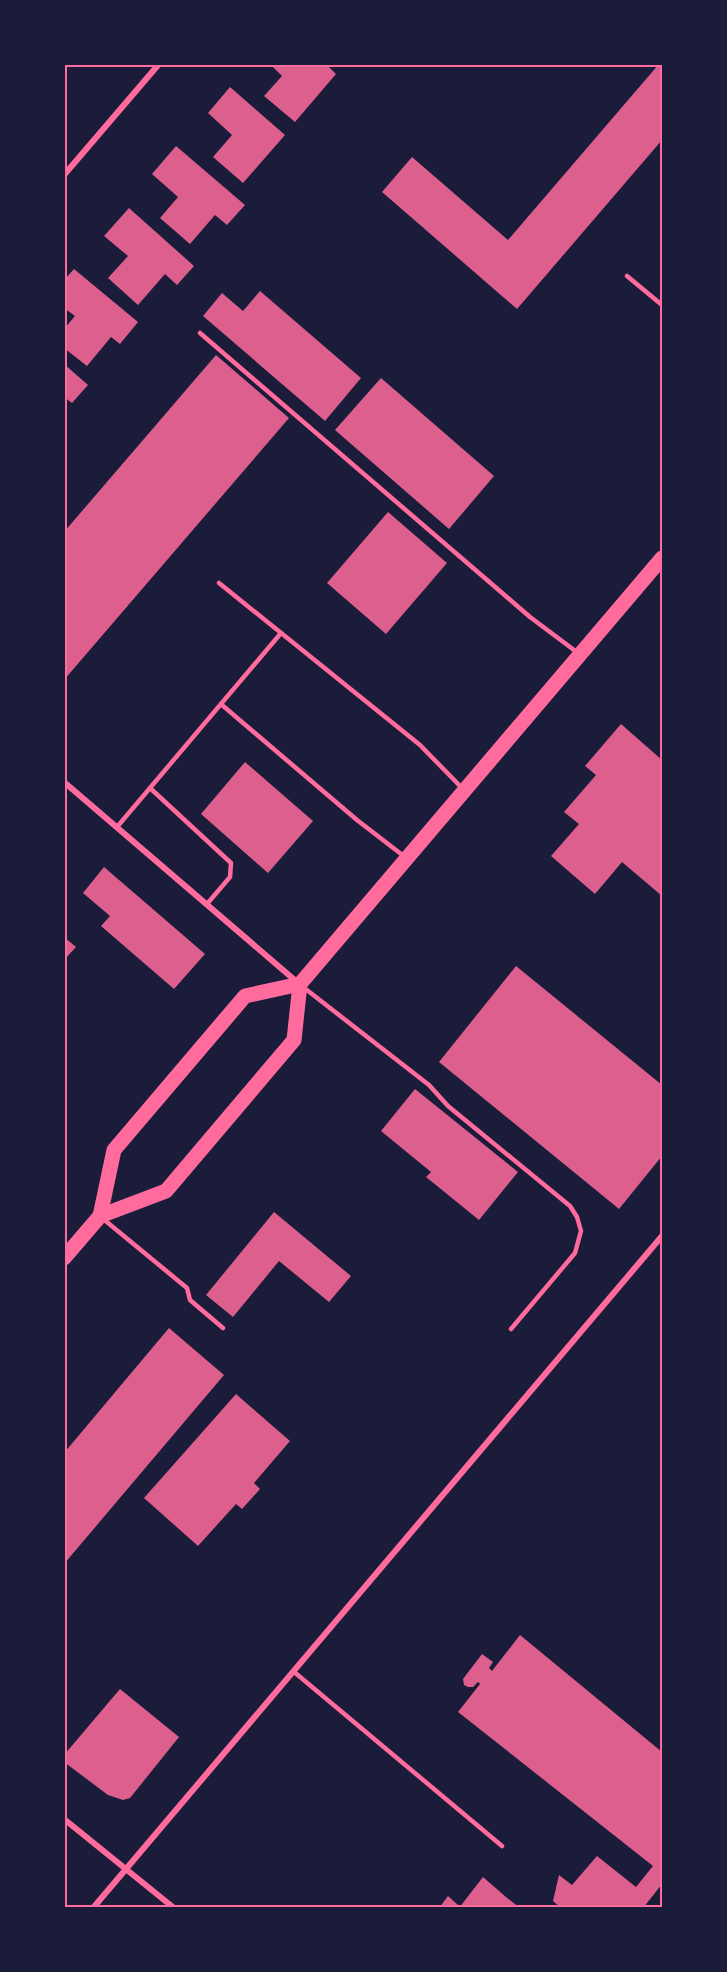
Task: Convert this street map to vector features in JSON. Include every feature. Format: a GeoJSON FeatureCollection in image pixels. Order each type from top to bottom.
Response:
{"type":"FeatureCollection","features":[{"type":"Feature","properties":{"kind":"main road"},"geometry":{"type":"LineString","coordinates":[[100,1216],[166,1191],[294,1040],[300,984],[663,558]]}},
{"type":"Feature","properties":{"kind":"main road"},"geometry":{"type":"LineString","coordinates":[[64,1258],[100,1216],[114,1150],[245,996],[300,984]]}},
{"type":"Feature","properties":{"kind":"street"},"geometry":{"type":"LineString","coordinates":[[64,175],[159,64]]}},
{"type":"Feature","properties":{"kind":"street"},"geometry":{"type":"LineString","coordinates":[[64,782],[300,984]]}},
{"type":"Feature","properties":{"kind":"street"},"geometry":{"type":"LineString","coordinates":[[93,1908],[663,1236]]}},
{"type":"Feature","properties":{"kind":"street"},"geometry":{"type":"LineString","coordinates":[[64,1819],[174,1908]]}},
{"type":"Feature","properties":{"kind":"lane"},"geometry":{"type":"LineString","coordinates":[[627,276],[663,305]]}},
{"type":"Feature","properties":{"kind":"lane"},"geometry":{"type":"LineString","coordinates":[[200,333],[530,617],[580,654]]}},
{"type":"Feature","properties":{"kind":"lane"},"geometry":{"type":"LineString","coordinates":[[219,583],[420,745],[464,790]]}},
{"type":"Feature","properties":{"kind":"lane"},"geometry":{"type":"LineString","coordinates":[[117,827],[281,633]]}},
{"type":"Feature","properties":{"kind":"lane"},"geometry":{"type":"LineString","coordinates":[[222,705],[357,820],[407,858]]}},
{"type":"Feature","properties":{"kind":"lane"},"geometry":{"type":"LineString","coordinates":[[150,788],[231,863],[230,877],[207,904]]}},
{"type":"Feature","properties":{"kind":"lane"},"geometry":{"type":"LineString","coordinates":[[300,984],[429,1085],[448,1106],[570,1206],[577,1217],[580,1231],[574,1253],[511,1329]]}},
{"type":"Feature","properties":{"kind":"lane"},"geometry":{"type":"LineString","coordinates":[[100,1216],[187,1288],[190,1300],[223,1328]]}},
{"type":"Feature","properties":{"kind":"lane"},"geometry":{"type":"LineString","coordinates":[[293,1671],[502,1846]]}},
{"type":"Feature","properties":{"kind":"building"},"geometry":{"type":"Polygon","coordinates":[[[270,64],[326,64],[336,74],[295,122],[264,96],[282,76],[270,64]]]}},
{"type":"Feature","properties":{"kind":"building"},"geometry":{"type":"Polygon","coordinates":[[[659,64],[662,64],[662,140],[517,309],[382,192],[412,157],[508,240],[659,64]]]}},
{"type":"Feature","properties":{"kind":"building"},"geometry":{"type":"Polygon","coordinates":[[[230,87],[285,135],[243,183],[213,157],[232,135],[208,113],[230,87]]]}},
{"type":"Feature","properties":{"kind":"building"},"geometry":{"type":"Polygon","coordinates":[[[176,146],[245,205],[227,225],[215,215],[190,244],[160,218],[178,197],[152,174],[176,146]]]}},
{"type":"Feature","properties":{"kind":"building"},"geometry":{"type":"Polygon","coordinates":[[[129,208],[194,266],[177,285],[165,274],[138,305],[108,278],[128,256],[104,236],[129,208]]]}},
{"type":"Feature","properties":{"kind":"building"},"geometry":{"type":"Polygon","coordinates":[[[74,269],[138,322],[120,344],[111,337],[87,366],[64,348],[64,329],[75,316],[64,308],[64,280],[74,269]]]}},
{"type":"Feature","properties":{"kind":"building"},"geometry":{"type":"Polygon","coordinates":[[[260,291],[361,378],[325,421],[203,316],[222,293],[243,311],[260,291]]]}},
{"type":"Feature","properties":{"kind":"building"},"geometry":{"type":"Polygon","coordinates":[[[216,355],[289,418],[64,680],[64,532],[216,355]]]}},
{"type":"Feature","properties":{"kind":"building"},"geometry":{"type":"Polygon","coordinates":[[[64,364],[88,385],[72,403],[64,397],[64,364]]]}},
{"type":"Feature","properties":{"kind":"building"},"geometry":{"type":"Polygon","coordinates":[[[381,378],[494,476],[449,529],[335,430],[381,378]]]}},
{"type":"Feature","properties":{"kind":"building"},"geometry":{"type":"Polygon","coordinates":[[[388,512],[447,563],[386,634],[327,583],[388,512]]]}},
{"type":"Feature","properties":{"kind":"building"},"geometry":{"type":"Polygon","coordinates":[[[621,724],[662,760],[662,896],[622,862],[595,894],[551,856],[579,824],[564,812],[596,775],[585,766],[621,724]]]}},
{"type":"Feature","properties":{"kind":"building"},"geometry":{"type":"Polygon","coordinates":[[[245,762],[313,821],[268,873],[201,814],[245,762]]]}},
{"type":"Feature","properties":{"kind":"building"},"geometry":{"type":"Polygon","coordinates":[[[104,867],[205,954],[174,989],[101,926],[110,916],[83,893],[104,867]]]}},
{"type":"Feature","properties":{"kind":"building"},"geometry":{"type":"Polygon","coordinates":[[[64,937],[76,947],[64,960],[64,937]]]}},
{"type":"Feature","properties":{"kind":"building"},"geometry":{"type":"Polygon","coordinates":[[[516,966],[662,1085],[662,1156],[619,1209],[439,1062],[516,966]]]}},
{"type":"Feature","properties":{"kind":"building"},"geometry":{"type":"Polygon","coordinates":[[[415,1089],[518,1172],[479,1220],[426,1177],[431,1172],[381,1131],[415,1089]]]}},
{"type":"Feature","properties":{"kind":"building"},"geometry":{"type":"Polygon","coordinates":[[[274,1212],[351,1276],[329,1302],[279,1261],[233,1317],[206,1295],[274,1212]]]}},
{"type":"Feature","properties":{"kind":"building"},"geometry":{"type":"Polygon","coordinates":[[[169,1328],[224,1375],[64,1564],[64,1453],[169,1328]]]}},
{"type":"Feature","properties":{"kind":"building"},"geometry":{"type":"Polygon","coordinates":[[[236,1394],[290,1441],[254,1483],[260,1489],[242,1509],[236,1504],[198,1546],[144,1498],[236,1394]]]}},
{"type":"Feature","properties":{"kind":"building"},"geometry":{"type":"Polygon","coordinates":[[[520,1635],[662,1752],[662,1884],[643,1908],[561,1908],[553,1901],[559,1875],[572,1885],[597,1856],[636,1887],[653,1866],[458,1712],[480,1684],[478,1682],[473,1687],[468,1687],[464,1685],[463,1679],[482,1654],[493,1662],[489,1668],[492,1671],[520,1635]]]}},
{"type":"Feature","properties":{"kind":"building"},"geometry":{"type":"Polygon","coordinates":[[[120,1689],[179,1737],[130,1798],[123,1800],[108,1795],[64,1762],[64,1755],[120,1689]]]}},
{"type":"Feature","properties":{"kind":"building"},"geometry":{"type":"Polygon","coordinates":[[[483,1877],[506,1897],[520,1908],[459,1908],[483,1877]]]}},
{"type":"Feature","properties":{"kind":"building"},"geometry":{"type":"Polygon","coordinates":[[[448,1896],[458,1905],[455,1908],[439,1908],[448,1896]]]}}]}
